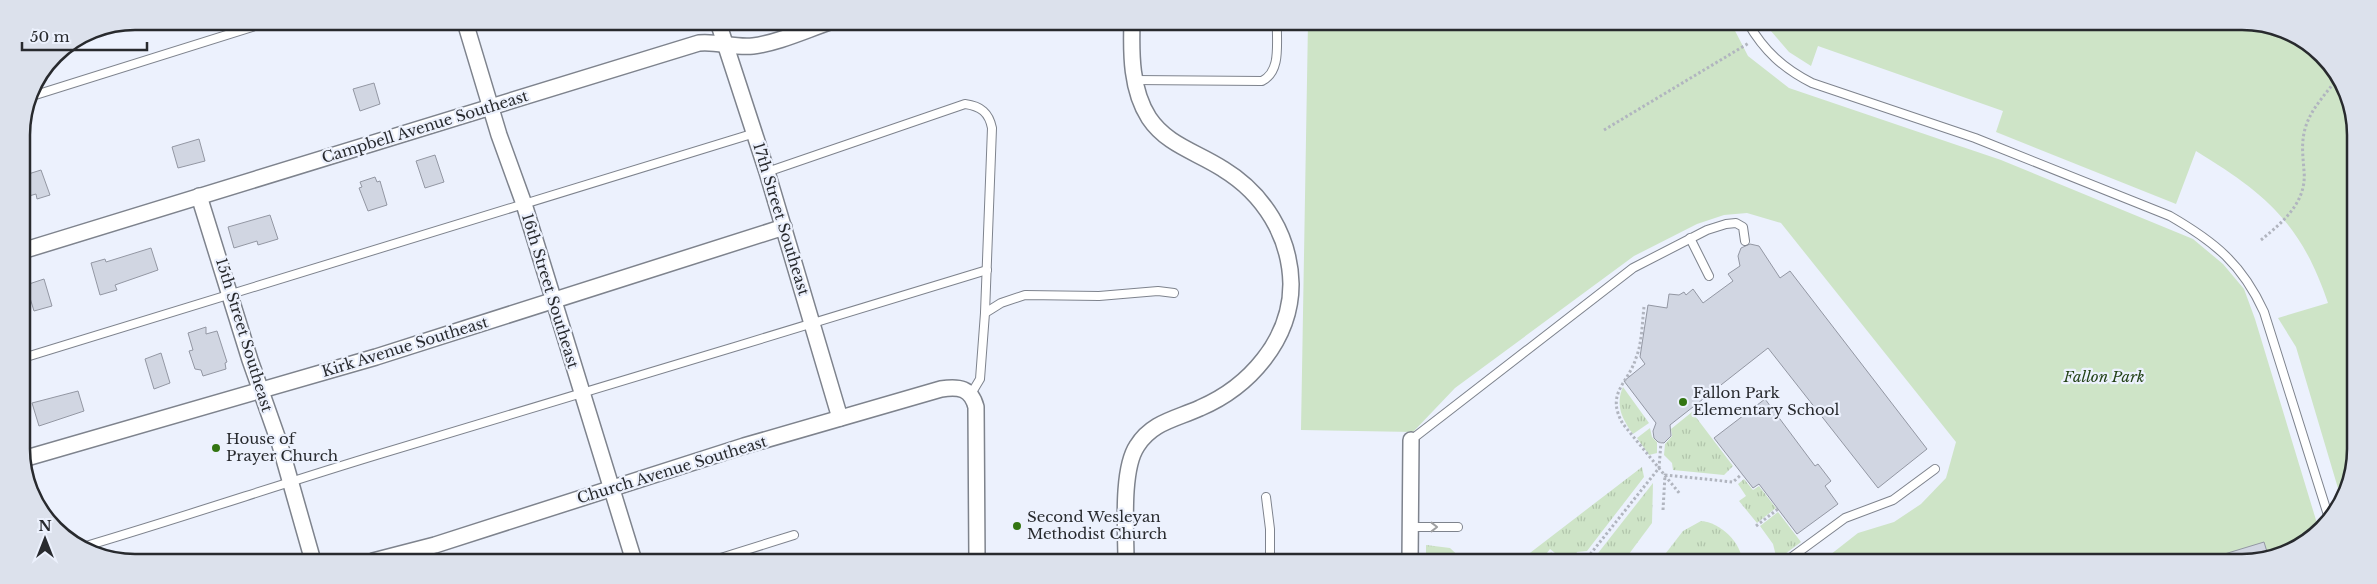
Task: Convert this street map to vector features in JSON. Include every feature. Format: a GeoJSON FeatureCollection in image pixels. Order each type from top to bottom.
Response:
{"type":"FeatureCollection","features":[{"type":"Feature","properties":{"kind":"street","name":"16th Street Southeast"},"geometry":{"type":"LineString","coordinates":[[467,30],[491,108],[524,204],[632,554]]}},
{"type":"Feature","properties":{"kind":"street","name":"17th Street Southeast"},"geometry":{"type":"LineString","coordinates":[[721,30],[784,227],[840,418]]}},
{"type":"Feature","properties":{"kind":"street","name":"Campbell Avenue Southeast"},"geometry":{"type":"LineString","coordinates":[[30,249],[699,43],[711,42],[726,46],[755,46],[805,30]]}},
{"type":"Feature","properties":{"kind":"street"},"geometry":{"type":"LineString","coordinates":[[1126,554],[1127,475],[1136,447],[1154,428],[1168,419],[1222,399],[1241,385],[1258,368],[1282,328],[1291,287],[1290,264],[1284,239],[1274,220],[1261,202],[1224,169],[1173,142],[1158,129],[1139,98],[1134,80],[1132,30]]}},
{"type":"Feature","properties":{"kind":"street","name":"15th Street Southeast"},"geometry":{"type":"LineString","coordinates":[[199,196],[311,554]]}},
{"type":"Feature","properties":{"kind":"street","name":"Kirk Avenue Southeast"},"geometry":{"type":"LineString","coordinates":[[30,457],[376,357],[784,227]]}},
{"type":"Feature","properties":{"kind":"street","name":"Church Avenue Southeast"},"geometry":{"type":"LineString","coordinates":[[400,554],[435,545],[840,418],[942,389],[957,387],[971,394]]}},
{"type":"Feature","properties":{"kind":"street"},"geometry":{"type":"LineString","coordinates":[[971,394],[976,406],[977,554]]}},
{"type":"Feature","properties":{"kind":"street"},"geometry":{"type":"LineString","coordinates":[[1410,554],[1411,440]]}},
{"type":"Feature","properties":{"kind":"lane"},"geometry":{"type":"LineString","coordinates":[[38,95],[243,30]]}},
{"type":"Feature","properties":{"kind":"lane"},"geometry":{"type":"LineString","coordinates":[[1134,80],[1262,81],[1270,77],[1275,69],[1277,30]]}},
{"type":"Feature","properties":{"kind":"lane"},"geometry":{"type":"LineString","coordinates":[[1752,30],[1776,61],[1812,83],[1975,138],[2170,216],[2197,231],[2222,250],[2234,262],[2254,291],[2264,312],[2327,510]]}},
{"type":"Feature","properties":{"kind":"lane"},"geometry":{"type":"LineString","coordinates":[[767,172],[965,104],[975,105],[985,111],[990,119],[992,128],[985,313],[980,379],[971,394]]}},
{"type":"Feature","properties":{"kind":"lane"},"geometry":{"type":"LineString","coordinates":[[30,356],[231,294],[246,292],[755,133]]}},
{"type":"Feature","properties":{"kind":"lane"},"geometry":{"type":"LineString","coordinates":[[1411,440],[1633,268],[1690,238],[1720,226],[1736,223],[1743,227],[1745,241]]}},
{"type":"Feature","properties":{"kind":"lane"},"geometry":{"type":"LineString","coordinates":[[1690,238],[1709,276]]}},
{"type":"Feature","properties":{"kind":"lane"},"geometry":{"type":"LineString","coordinates":[[91,544],[582,395],[683,361],[812,324],[987,270]]}},
{"type":"Feature","properties":{"kind":"lane"},"geometry":{"type":"LineString","coordinates":[[985,313],[1001,303],[1025,295],[1098,296],[1158,291],[1174,294]]}},
{"type":"Feature","properties":{"kind":"lane"},"geometry":{"type":"LineString","coordinates":[[1797,554],[1846,518],[1893,500],[1935,469]]}},
{"type":"Feature","properties":{"kind":"lane"},"geometry":{"type":"LineString","coordinates":[[1266,497],[1270,528],[1270,554]]}},
{"type":"Feature","properties":{"kind":"lane"},"geometry":{"type":"LineString","coordinates":[[1410,527],[1458,527]]}},
{"type":"Feature","properties":{"kind":"lane"},"geometry":{"type":"LineString","coordinates":[[733,554],[794,535]]}},
{"type":"Feature","properties":{"kind":"path"},"geometry":{"type":"LineString","coordinates":[[1604,130],[1757,37]]}},
{"type":"Feature","properties":{"kind":"path"},"geometry":{"type":"LineString","coordinates":[[2261,240],[2286,218],[2298,201],[2302,190],[2304,172],[2302,159],[2305,128],[2312,114],[2333,84]]}},
{"type":"Feature","properties":{"kind":"path"},"geometry":{"type":"LineString","coordinates":[[1644,307],[1637,357],[1620,388],[1616,405],[1623,424],[1680,494]]}},
{"type":"Feature","properties":{"kind":"path"},"geometry":{"type":"LineString","coordinates":[[1590,554],[1659,468],[1661,442]]}},
{"type":"Feature","properties":{"kind":"path"},"geometry":{"type":"LineString","coordinates":[[1665,475],[1733,482],[1742,474]]}},
{"type":"Feature","properties":{"kind":"path"},"geometry":{"type":"LineString","coordinates":[[1663,510],[1665,475]]}},
{"type":"Feature","properties":{"kind":"path"},"geometry":{"type":"LineString","coordinates":[[1756,526],[1778,509]]}},
{"type":"Feature","properties":{"kind":"green space","name":"Fallon Park"},"geometry":{"type":"Polygon","coordinates":[[[1308,30],[1735,30],[1748,56],[1789,88],[2001,160],[2193,239],[2223,264],[2244,289],[2255,319],[2317,522],[2295,540],[2263,552],[2249,554],[1831,554],[1858,533],[1894,522],[1921,504],[1946,478],[1956,442],[1781,223],[1747,213],[1724,215],[1697,224],[1634,256],[1455,388],[1413,432],[1301,430],[1308,30]]]}},
{"type":"Feature","properties":{"kind":"green space"},"geometry":{"type":"Polygon","coordinates":[[[1770,30],[2249,30],[2263,32],[2289,41],[2306,52],[2325,71],[2336,88],[2346,121],[2347,449],[2345,470],[2339,490],[2296,347],[2278,318],[2328,303],[2306,252],[2293,231],[2261,197],[2196,151],[2176,204],[1996,132],[2003,111],[1818,46],[1811,66],[1789,52],[1770,30]]]}},
{"type":"Feature","properties":{"kind":"green space"},"geometry":{"type":"Polygon","coordinates":[[[1623,387],[1649,423],[1633,434],[1621,412],[1620,400],[1623,387]]]}},
{"type":"Feature","properties":{"kind":"green space"},"geometry":{"type":"Polygon","coordinates":[[[1692,412],[1733,466],[1724,475],[1673,470],[1672,463],[1664,455],[1665,444],[1672,436],[1671,429],[1692,412]]]}},
{"type":"Feature","properties":{"kind":"green space"},"geometry":{"type":"Polygon","coordinates":[[[1650,428],[1652,437],[1657,442],[1657,453],[1649,455],[1637,438],[1650,428]]]}},
{"type":"Feature","properties":{"kind":"green space"},"geometry":{"type":"Polygon","coordinates":[[[1642,467],[1644,477],[1587,551],[1577,552],[1576,554],[1556,554],[1550,549],[1546,554],[1528,554],[1642,467]]]}},
{"type":"Feature","properties":{"kind":"green space"},"geometry":{"type":"Polygon","coordinates":[[[1744,479],[1753,490],[1759,486],[1776,508],[1757,523],[1739,501],[1746,496],[1738,484],[1744,479]]]}},
{"type":"Feature","properties":{"kind":"green space"},"geometry":{"type":"Polygon","coordinates":[[[1653,483],[1652,523],[1629,554],[1597,554],[1653,483]]]}},
{"type":"Feature","properties":{"kind":"green space"},"geometry":{"type":"Polygon","coordinates":[[[1778,512],[1801,542],[1785,554],[1776,554],[1773,544],[1760,526],[1778,512]]]}},
{"type":"Feature","properties":{"kind":"green space"},"geometry":{"type":"Polygon","coordinates":[[[1701,521],[1708,522],[1729,535],[1741,554],[1665,554],[1683,531],[1701,521]]]}},
{"type":"Feature","properties":{"kind":"green space"},"geometry":{"type":"Polygon","coordinates":[[[1426,545],[1450,548],[1456,554],[1426,554],[1426,545]]]}},
{"type":"Feature","properties":{"kind":"building"},"geometry":{"type":"Polygon","coordinates":[[[374,83],[380,104],[360,111],[353,89],[374,83]]]}},
{"type":"Feature","properties":{"kind":"building"},"geometry":{"type":"Polygon","coordinates":[[[199,139],[205,161],[178,168],[172,147],[199,139]]]}},
{"type":"Feature","properties":{"kind":"building"},"geometry":{"type":"Polygon","coordinates":[[[435,155],[444,182],[425,188],[416,161],[435,155]]]}},
{"type":"Feature","properties":{"kind":"building"},"geometry":{"type":"Polygon","coordinates":[[[41,170],[50,195],[37,199],[36,194],[30,196],[30,173],[41,170]]]}},
{"type":"Feature","properties":{"kind":"building"},"geometry":{"type":"Polygon","coordinates":[[[375,177],[377,182],[380,181],[387,205],[368,211],[359,188],[362,187],[360,182],[375,177]]]}},
{"type":"Feature","properties":{"kind":"building"},"geometry":{"type":"Polygon","coordinates":[[[270,215],[278,239],[258,245],[257,241],[234,248],[228,227],[270,215]]]}},
{"type":"Feature","properties":{"kind":"building"},"geometry":{"type":"Polygon","coordinates":[[[1750,244],[1759,246],[1780,278],[1790,271],[1927,449],[1878,488],[1768,348],[1670,425],[1671,436],[1664,443],[1658,442],[1654,438],[1653,431],[1656,423],[1624,381],[1645,364],[1640,357],[1648,305],[1667,308],[1669,294],[1679,295],[1684,292],[1686,295],[1693,289],[1703,303],[1733,281],[1728,274],[1740,266],[1738,256],[1741,248],[1750,244]]]}},
{"type":"Feature","properties":{"kind":"building"},"geometry":{"type":"Polygon","coordinates":[[[151,248],[158,270],[115,285],[117,290],[100,295],[91,263],[105,259],[106,262],[151,248]]]}},
{"type":"Feature","properties":{"kind":"building"},"geometry":{"type":"Polygon","coordinates":[[[44,279],[52,306],[34,311],[30,298],[30,284],[44,279]]]}},
{"type":"Feature","properties":{"kind":"building"},"geometry":{"type":"Polygon","coordinates":[[[206,327],[206,334],[217,331],[227,362],[225,363],[226,369],[203,376],[201,370],[195,369],[189,351],[193,350],[188,333],[206,327]]]}},
{"type":"Feature","properties":{"kind":"building"},"geometry":{"type":"Polygon","coordinates":[[[161,353],[170,383],[154,389],[145,359],[161,353]]]}},
{"type":"Feature","properties":{"kind":"building"},"geometry":{"type":"Polygon","coordinates":[[[78,391],[84,411],[39,426],[32,403],[78,391]]]}},
{"type":"Feature","properties":{"kind":"building"},"geometry":{"type":"Polygon","coordinates":[[[1765,399],[1815,466],[1818,464],[1831,481],[1825,486],[1838,504],[1797,534],[1759,484],[1753,488],[1714,438],[1765,399]]]}},
{"type":"Feature","properties":{"kind":"building"},"geometry":{"type":"Polygon","coordinates":[[[2264,542],[2267,551],[2249,554],[2224,554],[2264,542]]]}},
{"type":"Feature","properties":{"kind":"place","name":"Fallon Park Elementary School"},"geometry":{"type":"Point","coordinates":[1683,402]}},
{"type":"Feature","properties":{"kind":"place","name":"House of Prayer Church"},"geometry":{"type":"Point","coordinates":[216,448]}},
{"type":"Feature","properties":{"kind":"place","name":"Second Wesleyan Methodist Church"},"geometry":{"type":"Point","coordinates":[1017,526]}}]}
